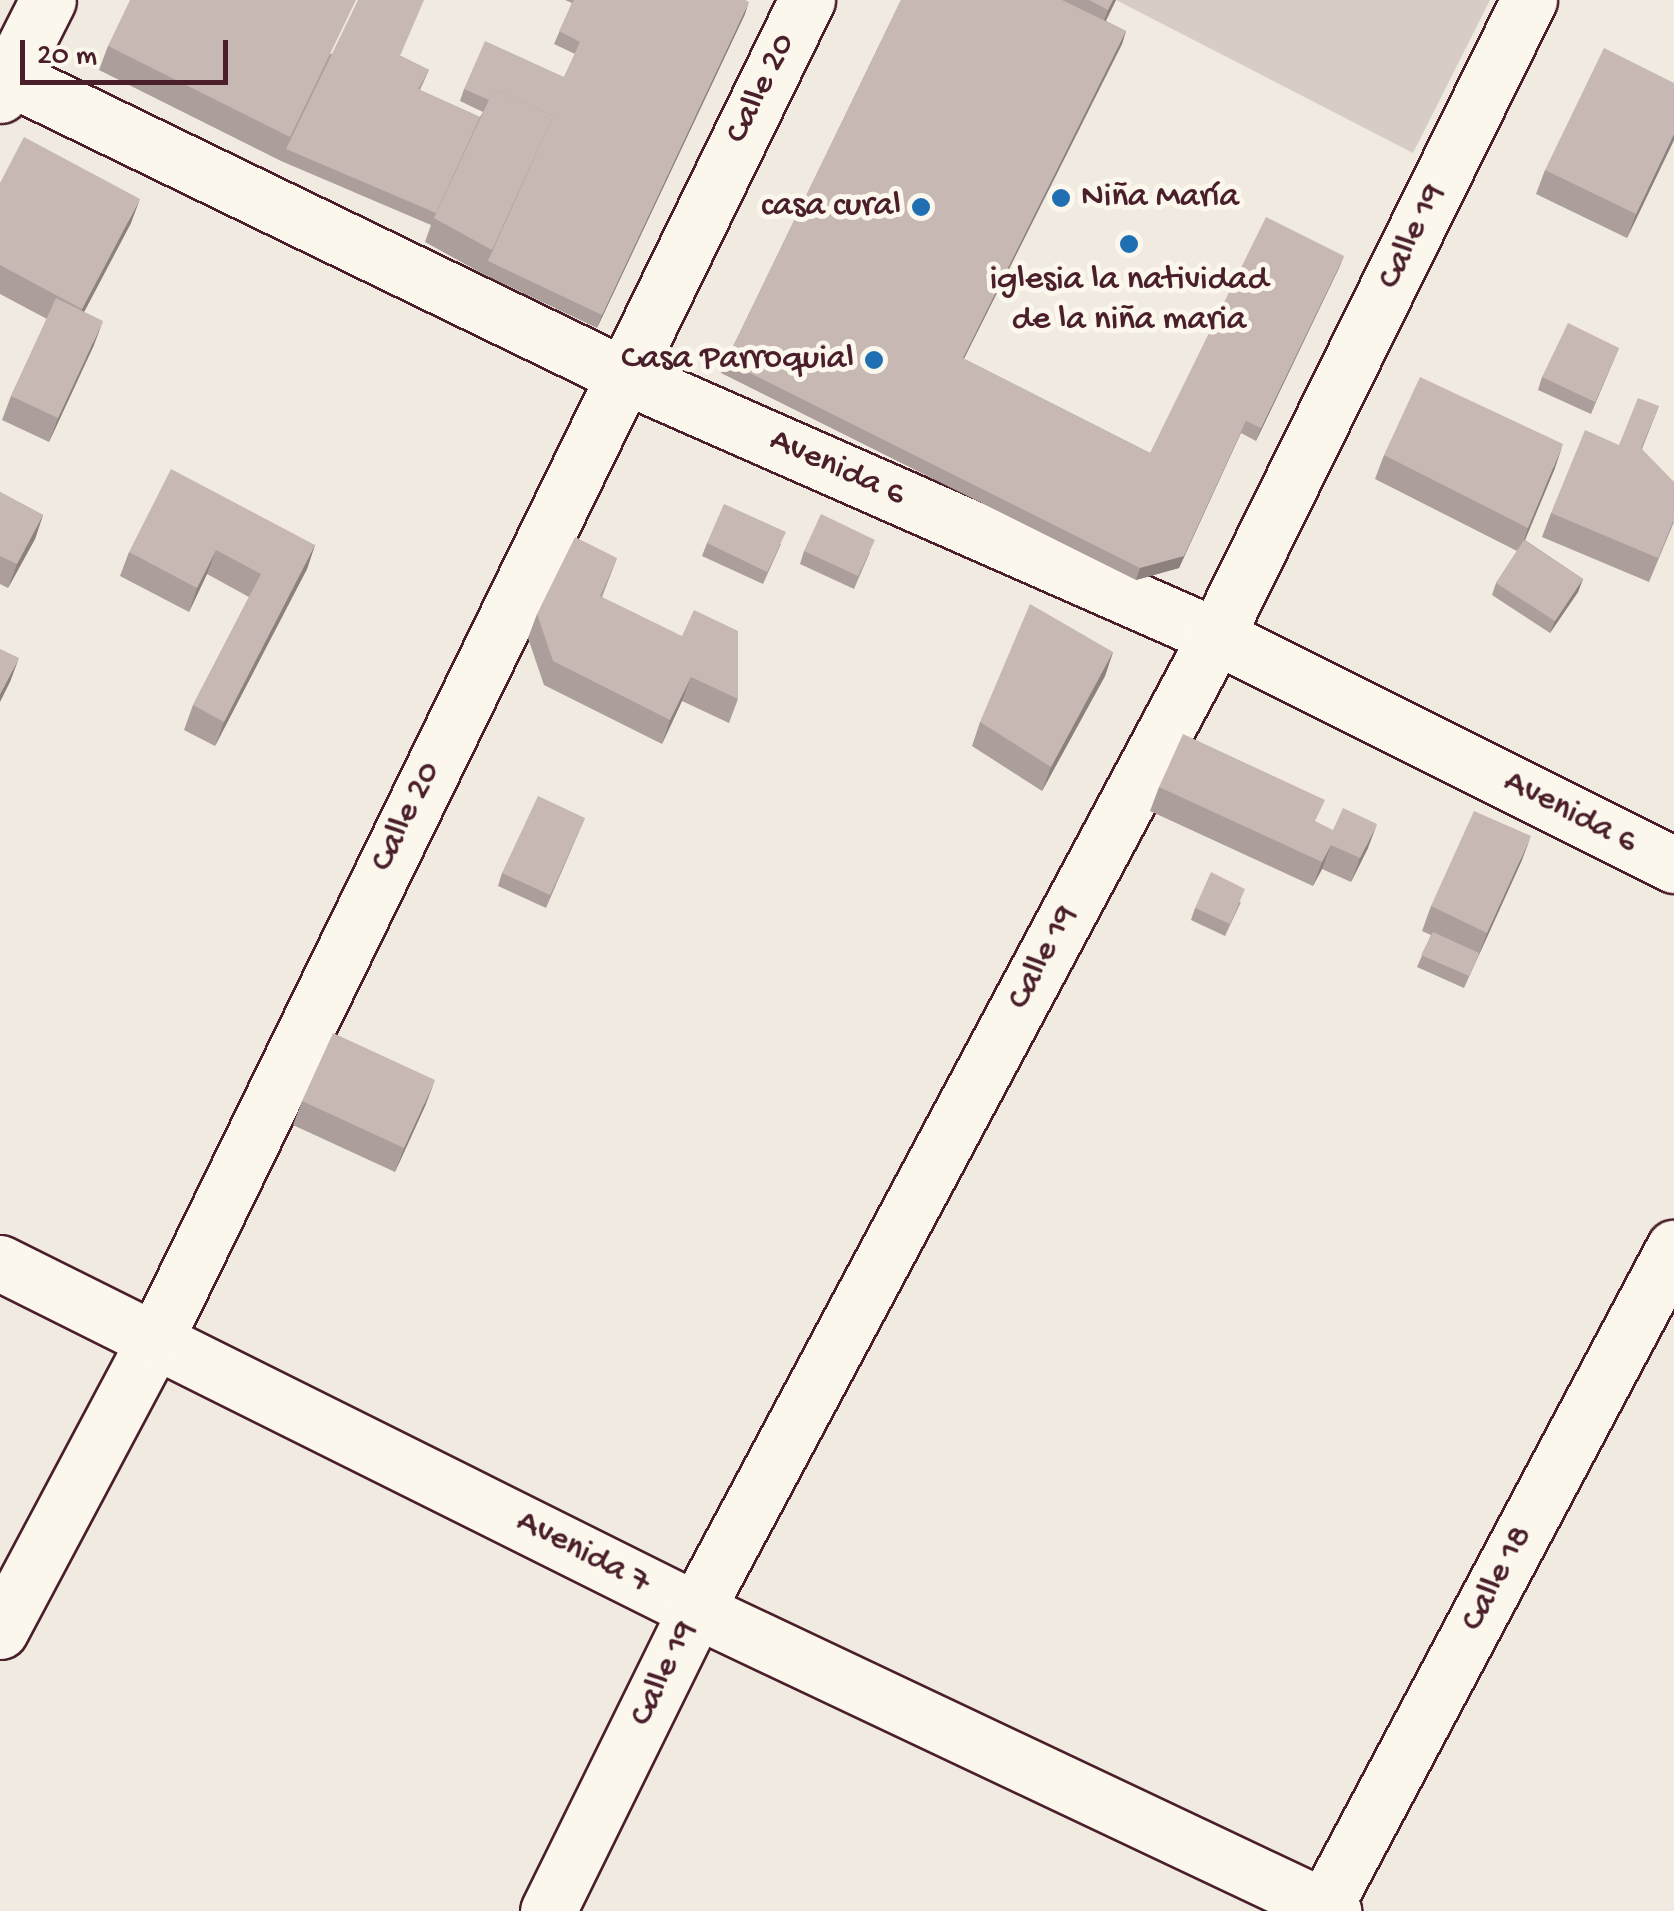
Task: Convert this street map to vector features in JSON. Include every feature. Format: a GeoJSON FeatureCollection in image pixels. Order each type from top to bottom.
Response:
{"type":"FeatureCollection","features":[{"type":"Feature","properties":{"kind":"street"},"geometry":{"type":"LineString","coordinates":[[3,82],[48,0]]}},
{"type":"Feature","properties":{"kind":"street","name":"Calle 20"},"geometry":{"type":"LineString","coordinates":[[0,1631],[157,1336],[621,374],[807,0]]}},
{"type":"Feature","properties":{"kind":"street","name":"Calle 19"},"geometry":{"type":"LineString","coordinates":[[548,1911],[696,1610],[1216,636],[1529,0]]}},
{"type":"Feature","properties":{"kind":"street","name":"Avenida 6"},"geometry":{"type":"LineString","coordinates":[[3,82],[621,374],[1216,636],[1674,865]]}},
{"type":"Feature","properties":{"kind":"street","name":"Calle 18"},"geometry":{"type":"LineString","coordinates":[[1326,1910],[1674,1248]]}},
{"type":"Feature","properties":{"kind":"street","name":"Avenida 7"},"geometry":{"type":"LineString","coordinates":[[0,1263],[157,1336],[696,1610],[1326,1910]]}},
{"type":"Feature","properties":{"kind":"shaded area"},"geometry":{"type":"Polygon","coordinates":[[[1116,0],[1490,0],[1413,153],[1116,0]]]}},
{"type":"Feature","properties":{"kind":"building"},"geometry":{"type":"Polygon","coordinates":[[[130,0],[356,0],[290,137],[108,46],[130,0]]]}},
{"type":"Feature","properties":{"kind":"building"},"geometry":{"type":"Polygon","coordinates":[[[358,0],[424,0],[400,56],[429,70],[418,89],[480,117],[436,213],[286,149],[358,0]]]}},
{"type":"Feature","properties":{"kind":"building"},"geometry":{"type":"Polygon","coordinates":[[[574,0],[749,2],[602,315],[488,261],[553,116],[494,89],[489,100],[464,89],[485,41],[564,77],[580,42],[559,31],[574,0]]]}},
{"type":"Feature","properties":{"kind":"building","name":"casa cural"},"geometry":{"type":"Polygon","coordinates":[[[901,0],[1062,0],[1126,31],[963,358],[1150,453],[1266,217],[1344,256],[1261,428],[1246,421],[1184,556],[1140,568],[726,361],[901,0]]]}},
{"type":"Feature","properties":{"kind":"building"},"geometry":{"type":"Polygon","coordinates":[[[1089,0],[1113,0],[1108,10],[1089,0]]]}},
{"type":"Feature","properties":{"kind":"building"},"geometry":{"type":"Polygon","coordinates":[[[1604,48],[1674,83],[1674,134],[1636,214],[1545,170],[1604,48]]]}},
{"type":"Feature","properties":{"kind":"building"},"geometry":{"type":"Polygon","coordinates":[[[494,89],[553,116],[492,250],[434,218],[494,89]]]}},
{"type":"Feature","properties":{"kind":"building"},"geometry":{"type":"Polygon","coordinates":[[[24,137],[140,199],[82,309],[0,265],[0,183],[24,137]]]}},
{"type":"Feature","properties":{"kind":"building"},"geometry":{"type":"Polygon","coordinates":[[[56,298],[103,321],[58,418],[11,396],[56,298]]]}},
{"type":"Feature","properties":{"kind":"building"},"geometry":{"type":"Polygon","coordinates":[[[1568,323],[1619,348],[1595,402],[1542,377],[1568,323]]]}},
{"type":"Feature","properties":{"kind":"building"},"geometry":{"type":"Polygon","coordinates":[[[1420,377],[1563,444],[1528,528],[1384,455],[1420,377]]]}},
{"type":"Feature","properties":{"kind":"building"},"geometry":{"type":"Polygon","coordinates":[[[1638,398],[1659,406],[1641,448],[1674,482],[1674,519],[1658,558],[1551,513],[1585,430],[1619,445],[1638,398]]]}},
{"type":"Feature","properties":{"kind":"building"},"geometry":{"type":"Polygon","coordinates":[[[171,469],[315,545],[224,722],[193,705],[261,574],[216,550],[197,588],[129,552],[171,469]]]}},
{"type":"Feature","properties":{"kind":"building"},"geometry":{"type":"Polygon","coordinates":[[[0,492],[43,515],[17,564],[0,556],[0,492]]]}},
{"type":"Feature","properties":{"kind":"building"},"geometry":{"type":"Polygon","coordinates":[[[724,504],[786,532],[767,572],[707,543],[724,504]]]}},
{"type":"Feature","properties":{"kind":"building"},"geometry":{"type":"Polygon","coordinates":[[[821,514],[875,540],[858,576],[804,551],[821,514]]]}},
{"type":"Feature","properties":{"kind":"building"},"geometry":{"type":"Polygon","coordinates":[[[575,537],[617,558],[600,596],[682,636],[694,610],[738,631],[738,699],[691,677],[670,720],[553,661],[537,614],[575,537]]]}},
{"type":"Feature","properties":{"kind":"building"},"geometry":{"type":"Polygon","coordinates":[[[1524,540],[1583,579],[1555,621],[1496,583],[1524,540]]]}},
{"type":"Feature","properties":{"kind":"building"},"geometry":{"type":"Polygon","coordinates":[[[1030,604],[1113,652],[1051,767],[980,722],[1030,604]]]}},
{"type":"Feature","properties":{"kind":"building"},"geometry":{"type":"Polygon","coordinates":[[[0,649],[19,658],[0,694],[0,649]]]}},
{"type":"Feature","properties":{"kind":"building"},"geometry":{"type":"Polygon","coordinates":[[[1183,734],[1325,800],[1315,821],[1333,830],[1343,808],[1377,824],[1360,858],[1331,845],[1322,862],[1159,787],[1183,734]]]}},
{"type":"Feature","properties":{"kind":"building"},"geometry":{"type":"Polygon","coordinates":[[[538,796],[585,818],[550,895],[502,873],[538,796]]]}},
{"type":"Feature","properties":{"kind":"building"},"geometry":{"type":"Polygon","coordinates":[[[1474,811],[1531,836],[1487,933],[1431,906],[1474,811]]]}},
{"type":"Feature","properties":{"kind":"building"},"geometry":{"type":"Polygon","coordinates":[[[1211,872],[1245,889],[1230,924],[1195,908],[1211,872]]]}},
{"type":"Feature","properties":{"kind":"building"},"geometry":{"type":"Polygon","coordinates":[[[1433,932],[1479,953],[1469,976],[1421,955],[1433,932]]]}},
{"type":"Feature","properties":{"kind":"building"},"geometry":{"type":"Polygon","coordinates":[[[333,1033],[435,1080],[404,1148],[302,1101],[333,1033]]]}},
{"type":"Feature","properties":{"kind":"place","name":"Niña María"},"geometry":{"type":"Point","coordinates":[1061,198]}},
{"type":"Feature","properties":{"kind":"place","name":"casa cural"},"geometry":{"type":"Point","coordinates":[921,207]}},
{"type":"Feature","properties":{"kind":"place","name":"iglesia la natividad de la niña maria"},"geometry":{"type":"Point","coordinates":[1129,244]}},
{"type":"Feature","properties":{"kind":"place","name":"Casa Parroquial"},"geometry":{"type":"Point","coordinates":[874,360]}}]}
